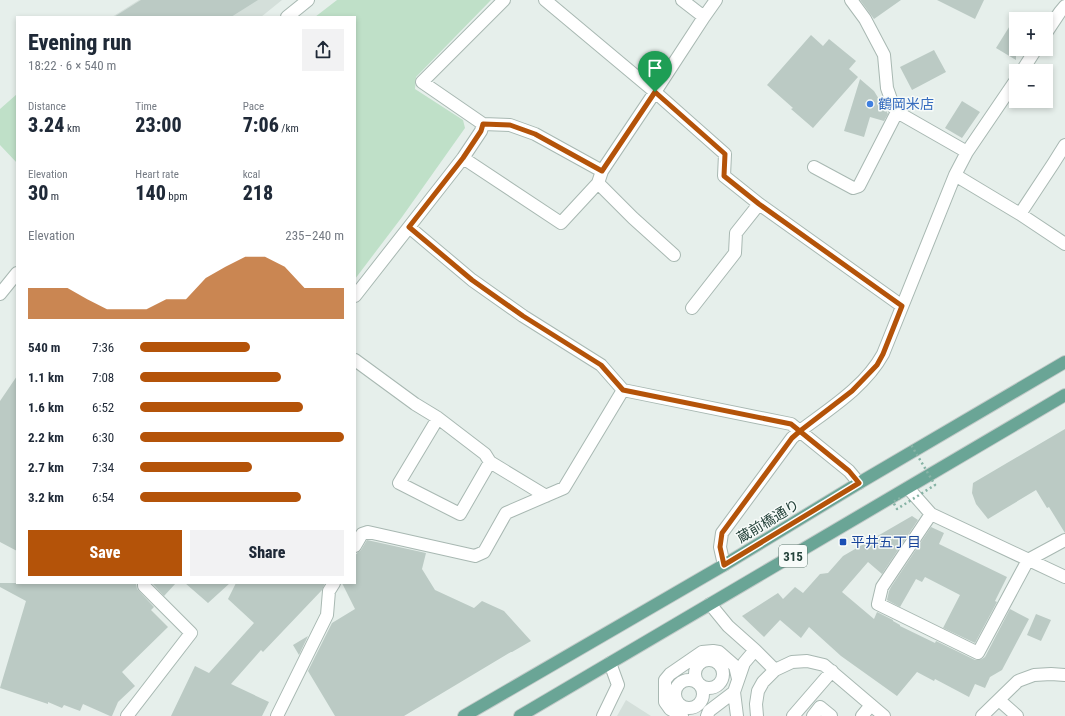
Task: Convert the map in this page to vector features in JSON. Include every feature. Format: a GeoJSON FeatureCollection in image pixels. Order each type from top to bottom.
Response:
{"type":"FeatureCollection","features":[{"type":"Feature","properties":{"kind":"main road","name":"蔵前橋通り"},"geometry":{"type":"LineString","coordinates":[[464,716],[724,565],[859,483],[1065,362]]}},
{"type":"Feature","properties":{"kind":"main road","name":"315"},"geometry":{"type":"LineString","coordinates":[[520,716],[1065,395]]}},
{"type":"Feature","properties":{"kind":"street"},"geometry":{"type":"LineString","coordinates":[[288,16],[308,0]]}},
{"type":"Feature","properties":{"kind":"street"},"geometry":{"type":"LineString","coordinates":[[504,0],[422,82],[483,124],[510,125],[535,134],[602,171]]}},
{"type":"Feature","properties":{"kind":"street"},"geometry":{"type":"LineString","coordinates":[[545,0],[655,92],[725,154],[724,176],[759,204],[902,306]]}},
{"type":"Feature","properties":{"kind":"street"},"geometry":{"type":"LineString","coordinates":[[682,0],[704,17]]}},
{"type":"Feature","properties":{"kind":"street"},"geometry":{"type":"LineString","coordinates":[[463,158],[561,223],[598,184],[602,171],[716,0]]}},
{"type":"Feature","properties":{"kind":"street"},"geometry":{"type":"LineString","coordinates":[[851,0],[865,19],[884,55],[887,88],[894,108],[898,112],[967,152]]}},
{"type":"Feature","properties":{"kind":"street"},"geometry":{"type":"LineString","coordinates":[[1053,23],[1065,6]]}},
{"type":"Feature","properties":{"kind":"street"},"geometry":{"type":"LineString","coordinates":[[724,565],[720,547],[722,533],[792,438],[852,391],[877,365],[883,354],[955,175],[967,152],[1009,90]]}},
{"type":"Feature","properties":{"kind":"street"},"geometry":{"type":"LineString","coordinates":[[814,167],[853,188],[858,186],[898,112]]}},
{"type":"Feature","properties":{"kind":"street"},"geometry":{"type":"LineString","coordinates":[[356,295],[463,158],[481,131],[483,124]]}},
{"type":"Feature","properties":{"kind":"street"},"geometry":{"type":"LineString","coordinates":[[1020,214],[1065,145]]}},
{"type":"Feature","properties":{"kind":"street"},"geometry":{"type":"LineString","coordinates":[[955,175],[1020,214],[1065,244]]}},
{"type":"Feature","properties":{"kind":"street"},"geometry":{"type":"LineString","coordinates":[[598,184],[674,255]]}},
{"type":"Feature","properties":{"kind":"street"},"geometry":{"type":"LineString","coordinates":[[692,308],[735,253],[736,233],[759,204]]}},
{"type":"Feature","properties":{"kind":"street"},"geometry":{"type":"LineString","coordinates":[[409,227],[472,280],[523,316],[601,365],[623,390],[791,424],[849,471],[859,483]]}},
{"type":"Feature","properties":{"kind":"street"},"geometry":{"type":"LineString","coordinates":[[0,294],[16,274]]}},
{"type":"Feature","properties":{"kind":"street"},"geometry":{"type":"LineString","coordinates":[[356,361],[415,404],[438,418],[485,454],[490,462],[546,496]]}},
{"type":"Feature","properties":{"kind":"street"},"geometry":{"type":"LineString","coordinates":[[356,544],[362,534],[368,532],[475,556],[484,552],[506,514],[564,488],[623,390]]}},
{"type":"Feature","properties":{"kind":"street"},"geometry":{"type":"LineString","coordinates":[[438,418],[399,483],[460,514],[490,462]]}},
{"type":"Feature","properties":{"kind":"street"},"geometry":{"type":"LineString","coordinates":[[908,488],[931,514],[1065,577]]}},
{"type":"Feature","properties":{"kind":"street"},"geometry":{"type":"LineString","coordinates":[[931,514],[882,587],[878,604],[978,653],[1028,560],[1065,540]]}},
{"type":"Feature","properties":{"kind":"street"},"geometry":{"type":"LineString","coordinates":[[126,716],[191,633],[144,586],[144,584]]}},
{"type":"Feature","properties":{"kind":"street"},"geometry":{"type":"LineString","coordinates":[[276,716],[327,615],[329,591],[333,584]]}},
{"type":"Feature","properties":{"kind":"street"},"geometry":{"type":"LineString","coordinates":[[710,604],[728,626],[775,670]]}},
{"type":"Feature","properties":{"kind":"street"},"geometry":{"type":"LineString","coordinates":[[706,716],[709,711],[732,694],[744,663],[755,650]]}},
{"type":"Feature","properties":{"kind":"street"},"geometry":{"type":"LineString","coordinates":[[682,716],[670,709],[665,702],[665,680],[670,674],[702,652],[719,652],[735,666],[738,679]]}},
{"type":"Feature","properties":{"kind":"street"},"geometry":{"type":"LineString","coordinates":[[700,684],[696,679],[696,669],[701,662],[709,659],[720,663],[723,668],[724,677],[715,687],[705,687],[700,684],[694,681],[689,680],[679,684],[675,694],[676,699],[681,705],[689,708],[695,707],[701,703],[704,693],[700,684]]}},
{"type":"Feature","properties":{"kind":"street"},"geometry":{"type":"LineString","coordinates":[[757,716],[756,704],[758,691],[763,682],[775,670],[792,662],[807,661],[824,665],[883,716]]}},
{"type":"Feature","properties":{"kind":"street"},"geometry":{"type":"LineString","coordinates":[[603,716],[618,685],[610,663]]}},
{"type":"Feature","properties":{"kind":"street"},"geometry":{"type":"LineString","coordinates":[[793,716],[832,671]]}},
{"type":"Feature","properties":{"kind":"street"},"geometry":{"type":"LineString","coordinates":[[670,674],[679,684]]}},
{"type":"Feature","properties":{"kind":"street"},"geometry":{"type":"LineString","coordinates":[[988,714],[999,700],[1018,681],[1034,675],[1065,675]]}},
{"type":"Feature","properties":{"kind":"street"},"geometry":{"type":"LineString","coordinates":[[718,685],[732,694],[737,716]]}},
{"type":"Feature","properties":{"kind":"street"},"geometry":{"type":"LineString","coordinates":[[999,700],[1018,716]]}},
{"type":"Feature","properties":{"kind":"street"},"geometry":{"type":"LineString","coordinates":[[862,716],[871,705]]}},
{"type":"Feature","properties":{"kind":"street"},"geometry":{"type":"LineString","coordinates":[[813,716],[820,707],[831,716]]}},
{"type":"Feature","properties":{"kind":"path"},"geometry":{"type":"LineString","coordinates":[[900,498],[893,502],[897,509],[935,485],[910,443]]}},
{"type":"Feature","properties":{"kind":"shaded area"},"geometry":{"type":"Polygon","coordinates":[[[139,0],[282,0],[262,16],[114,16],[139,0]]]}},
{"type":"Feature","properties":{"kind":"shaded area"},"geometry":{"type":"Polygon","coordinates":[[[626,700],[651,716],[617,716],[626,700]]]}},
{"type":"Feature","properties":{"kind":"green space"},"geometry":{"type":"Polygon","coordinates":[[[337,0],[491,0],[416,77],[415,89],[463,120],[465,128],[402,217],[356,278],[356,16],[316,16],[337,0]]]}},
{"type":"Feature","properties":{"kind":"green space"},"geometry":{"type":"Polygon","coordinates":[[[16,95],[16,162],[0,145],[0,109],[16,95]]]}},
{"type":"Feature","properties":{"kind":"building"},"geometry":{"type":"Polygon","coordinates":[[[141,0],[258,0],[233,16],[116,16],[141,0]]]}},
{"type":"Feature","properties":{"kind":"building"},"geometry":{"type":"Polygon","coordinates":[[[860,0],[901,0],[874,19],[860,0]]]}},
{"type":"Feature","properties":{"kind":"building"},"geometry":{"type":"Polygon","coordinates":[[[937,0],[984,0],[975,19],[937,0]]]}},
{"type":"Feature","properties":{"kind":"building"},"geometry":{"type":"Polygon","coordinates":[[[1009,27],[1009,56],[996,48],[1009,27]]]}},
{"type":"Feature","properties":{"kind":"building"},"geometry":{"type":"Polygon","coordinates":[[[811,35],[823,46],[829,39],[856,61],[849,69],[858,77],[813,128],[767,85],[811,35]]]}},
{"type":"Feature","properties":{"kind":"building"},"geometry":{"type":"Polygon","coordinates":[[[934,50],[946,72],[912,90],[900,67],[934,50]]]}},
{"type":"Feature","properties":{"kind":"building"},"geometry":{"type":"Polygon","coordinates":[[[1009,56],[1016,56],[1016,60],[1009,56]]]}},
{"type":"Feature","properties":{"kind":"building"},"geometry":{"type":"Polygon","coordinates":[[[860,79],[874,91],[888,114],[884,121],[870,117],[864,137],[844,131],[860,79]]]}},
{"type":"Feature","properties":{"kind":"building"},"geometry":{"type":"Polygon","coordinates":[[[962,101],[980,112],[962,138],[945,128],[962,101]]]}},
{"type":"Feature","properties":{"kind":"building"},"geometry":{"type":"Polygon","coordinates":[[[16,377],[16,550],[0,542],[0,401],[16,377]]]}},
{"type":"Feature","properties":{"kind":"building"},"geometry":{"type":"Polygon","coordinates":[[[1065,429],[1065,533],[1049,507],[1047,508],[1036,490],[988,519],[976,504],[972,493],[973,483],[1065,429]]]}},
{"type":"Feature","properties":{"kind":"building"},"geometry":{"type":"Polygon","coordinates":[[[912,516],[918,520],[882,574],[868,562],[842,592],[874,619],[877,612],[893,620],[900,626],[935,643],[936,641],[975,660],[985,657],[1010,609],[1029,619],[1002,670],[990,677],[985,688],[975,684],[969,697],[935,679],[934,681],[917,672],[897,696],[841,656],[809,627],[801,638],[780,620],[764,637],[742,616],[778,593],[783,599],[795,587],[803,593],[820,574],[828,573],[843,556],[912,516]]]}},
{"type":"Feature","properties":{"kind":"building"},"geometry":{"type":"Polygon","coordinates":[[[931,527],[944,533],[939,544],[1007,577],[995,601],[997,602],[975,643],[943,628],[960,595],[925,577],[922,582],[916,579],[900,607],[887,600],[891,587],[931,527]]]}},
{"type":"Feature","properties":{"kind":"building"},"geometry":{"type":"Polygon","coordinates":[[[367,540],[426,553],[422,569],[435,590],[474,608],[482,601],[504,611],[531,641],[404,716],[335,716],[308,671],[332,623],[355,609],[342,584],[356,584],[356,554],[361,550],[367,540]]]}},
{"type":"Feature","properties":{"kind":"building"},"geometry":{"type":"Polygon","coordinates":[[[0,583],[136,584],[137,589],[154,607],[151,610],[168,627],[122,672],[135,686],[118,702],[112,716],[83,704],[80,711],[64,705],[62,708],[48,702],[48,704],[0,688],[26,601],[0,587],[0,583]]]}},
{"type":"Feature","properties":{"kind":"building"},"geometry":{"type":"Polygon","coordinates":[[[153,584],[175,584],[164,596],[153,584]]]}},
{"type":"Feature","properties":{"kind":"building"},"geometry":{"type":"Polygon","coordinates":[[[186,584],[229,584],[208,603],[186,584]]]}},
{"type":"Feature","properties":{"kind":"building"},"geometry":{"type":"Polygon","coordinates":[[[236,584],[325,584],[322,590],[263,652],[261,650],[231,684],[269,702],[262,716],[171,716],[195,666],[209,673],[254,623],[228,599],[236,584]]]}},
{"type":"Feature","properties":{"kind":"building"},"geometry":{"type":"Polygon","coordinates":[[[1036,614],[1051,620],[1041,641],[1027,635],[1036,614]]]}},
{"type":"Feature","properties":{"kind":"building"},"geometry":{"type":"Polygon","coordinates":[[[308,636],[299,655],[293,645],[308,636]]]}},
{"type":"Feature","properties":{"kind":"place","name":"鶴岡米店"},"geometry":{"type":"Point","coordinates":[870,104]}},
{"type":"Feature","properties":{"kind":"place","name":"平井五丁目"},"geometry":{"type":"Point","coordinates":[843,542]}},
{"type":"Feature","properties":{"kind":"route"},"geometry":{"type":"LineString","coordinates":[[655,92],[602,171],[535,134],[510,125],[483,124],[481,131],[463,158],[409,227],[472,280],[523,316],[601,365],[623,390],[791,424],[800,431],[849,471],[859,483],[724,565],[720,547],[722,533],[792,438],[800,431],[852,391],[877,365],[883,354],[902,306],[759,204],[724,176],[725,154],[655,92]]}}]}
